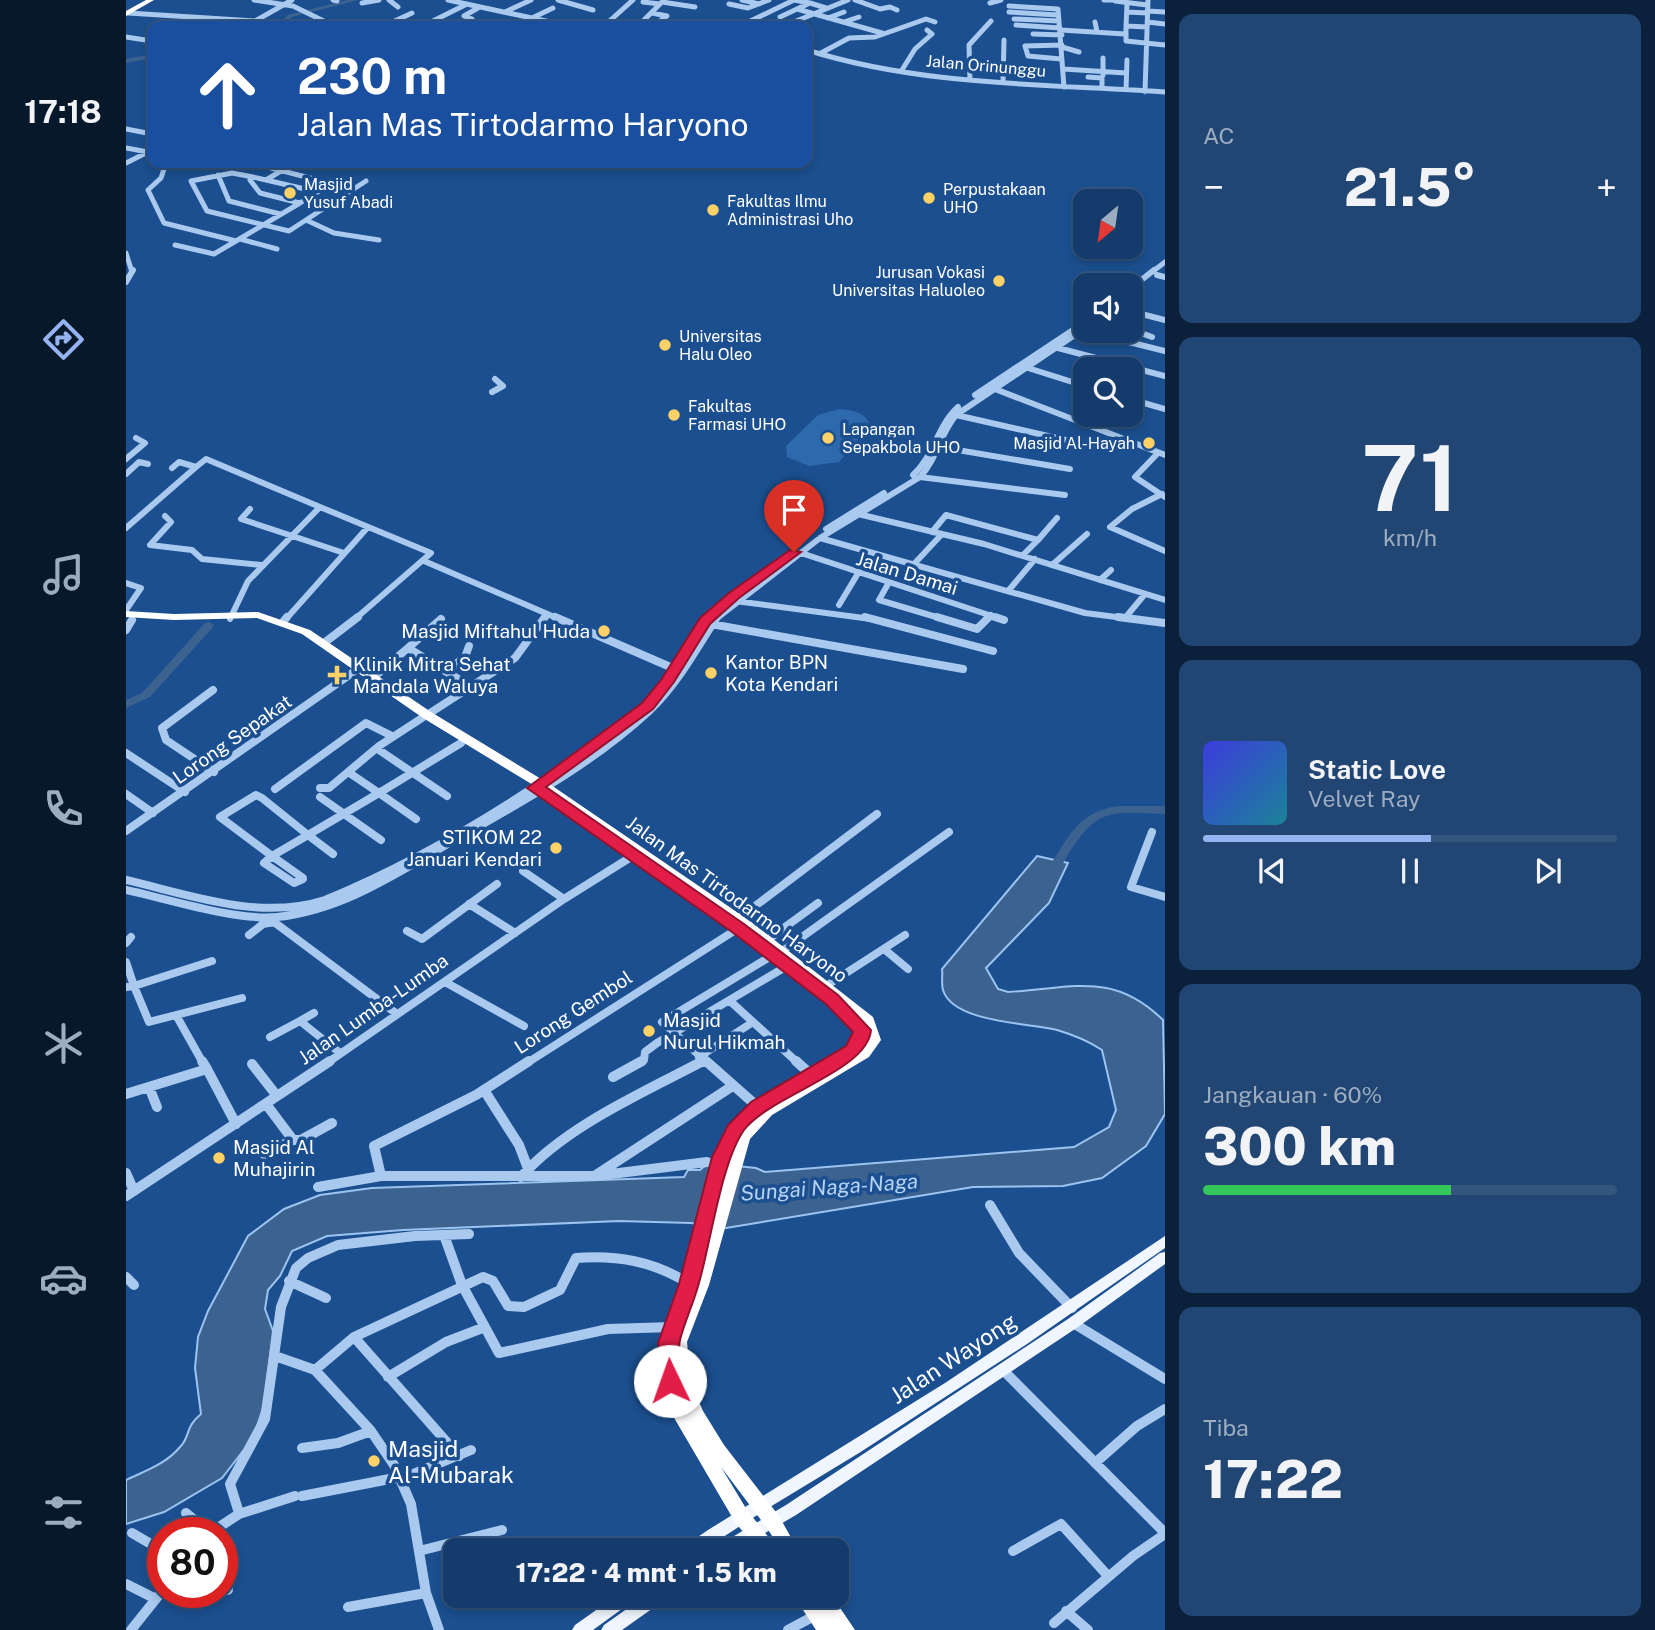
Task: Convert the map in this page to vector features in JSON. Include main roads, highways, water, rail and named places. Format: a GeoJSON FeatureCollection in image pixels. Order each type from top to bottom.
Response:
{"type":"FeatureCollection","features":[{"type":"Feature","properties":{"kind":"highway"},"geometry":{"type":"LineString","coordinates":[[127,12],[144,0]]}},
{"type":"Feature","properties":{"kind":"highway"},"geometry":{"type":"LineString","coordinates":[[127,12],[151,0]]}},
{"type":"Feature","properties":{"kind":"highway"},"geometry":{"type":"LineString","coordinates":[[127,619],[258,615],[283,622],[324,643],[355,671],[541,788]]}},
{"type":"Feature","properties":{"kind":"highway"},"geometry":{"type":"LineString","coordinates":[[230,617],[257,619],[279,625],[338,656],[373,677],[461,743],[541,788]]}},
{"type":"Feature","properties":{"kind":"highway","name":"Jalan Mas Tirtodarmo Haryono"},"geometry":{"type":"LineString","coordinates":[[541,788],[766,941],[787,966],[832,999],[862,1030],[859,1045],[767,1111],[721,1159]]}},
{"type":"Feature","properties":{"kind":"highway","name":"Jalan Mas Tirtodarmo Haryono"},"geometry":{"type":"LineString","coordinates":[[721,1159],[737,1125],[758,1107],[863,1053],[870,1047],[874,1035],[868,1021],[826,986],[740,924]]}},
{"type":"Feature","properties":{"kind":"highway"},"geometry":{"type":"LineString","coordinates":[[721,1159],[701,1285],[679,1342],[679,1363],[683,1383],[696,1415],[718,1450],[760,1503],[783,1538]]}},
{"type":"Feature","properties":{"kind":"highway"},"geometry":{"type":"LineString","coordinates":[[709,1230],[673,1328],[667,1356],[679,1411],[741,1516],[757,1538]]}},
{"type":"Feature","properties":{"kind":"highway"},"geometry":{"type":"LineString","coordinates":[[811,1608],[822,1623]]}},
{"type":"Feature","properties":{"kind":"highway"},"geometry":{"type":"LineString","coordinates":[[830,1608],[846,1630]]}},
{"type":"Feature","properties":{"kind":"main road","name":"Jalan Wayong"},"geometry":{"type":"LineString","coordinates":[[744,1538],[773,1522],[1002,1369],[1165,1241]]}},
{"type":"Feature","properties":{"kind":"main road","name":"Jalan Wayong"},"geometry":{"type":"LineString","coordinates":[[709,1538],[760,1503],[860,1445],[1165,1257]]}},
{"type":"Feature","properties":{"kind":"main road"},"geometry":{"type":"LineString","coordinates":[[580,1630],[611,1608]]}},
{"type":"Feature","properties":{"kind":"main road"},"geometry":{"type":"LineString","coordinates":[[608,1630],[640,1608]]}},
{"type":"Feature","properties":{"kind":"water"},"geometry":{"type":"Polygon","coordinates":[[[1037,856],[1068,863],[1049,903],[986,968],[998,989],[1008,992],[1071,986],[1108,988],[1144,1004],[1163,1020],[1165,1114],[1146,1146],[1102,1178],[1063,1186],[973,1187],[726,1228],[691,1223],[619,1221],[327,1236],[292,1251],[280,1276],[268,1290],[265,1309],[273,1331],[264,1405],[253,1438],[222,1478],[164,1512],[126,1524],[126,1480],[174,1453],[201,1414],[195,1368],[198,1337],[208,1311],[248,1236],[284,1209],[320,1195],[372,1188],[684,1177],[688,1170],[700,1170],[708,1163],[756,1168],[765,1172],[1074,1147],[1109,1127],[1116,1110],[1102,1050],[1057,1030],[994,1020],[961,1009],[950,1001],[943,990],[942,969],[1037,856]]]}},
{"type":"Feature","properties":{"kind":"waterway"},"geometry":{"type":"LineString","coordinates":[[284,21],[290,16],[355,0]]}},
{"type":"Feature","properties":{"kind":"waterway"},"geometry":{"type":"LineString","coordinates":[[126,61],[147,57]]}},
{"type":"Feature","properties":{"kind":"waterway"},"geometry":{"type":"LineString","coordinates":[[126,704],[146,695],[209,625]]}},
{"type":"Feature","properties":{"kind":"waterway","name":"Sungai Naga-Naga"},"geometry":{"type":"LineString","coordinates":[[1051,873],[1076,836],[1094,817],[1118,810],[1165,810]]}},
{"type":"Feature","properties":{"kind":"place","name":"Masjid Yusuf Abadi"},"geometry":{"type":"Point","coordinates":[290,193]}},
{"type":"Feature","properties":{"kind":"place","name":"Perpustakaan UHO"},"geometry":{"type":"Point","coordinates":[929,198]}},
{"type":"Feature","properties":{"kind":"place","name":"Fakultas Ilmu Administrasi Uho"},"geometry":{"type":"Point","coordinates":[713,210]}},
{"type":"Feature","properties":{"kind":"place","name":"Jurusan Vokasi Universitas Haluoleo"},"geometry":{"type":"Point","coordinates":[999,281]}},
{"type":"Feature","properties":{"kind":"place","name":"Universitas Halu Oleo"},"geometry":{"type":"Point","coordinates":[665,345]}},
{"type":"Feature","properties":{"kind":"place","name":"Fakultas Farmasi UHO"},"geometry":{"type":"Point","coordinates":[674,415]}},
{"type":"Feature","properties":{"kind":"place","name":"Lapangan Sepakbola UHO"},"geometry":{"type":"Point","coordinates":[828,438]}},
{"type":"Feature","properties":{"kind":"place","name":"Masjid Al-Hayah"},"geometry":{"type":"Point","coordinates":[1149,443]}},
{"type":"Feature","properties":{"kind":"place","name":"Masjid Miftahul Huda"},"geometry":{"type":"Point","coordinates":[604,631]}},
{"type":"Feature","properties":{"kind":"place","name":"Kantor BPN Kota Kendari"},"geometry":{"type":"Point","coordinates":[711,673]}},
{"type":"Feature","properties":{"kind":"place","name":"Klinik Mitra Sehat Mandala Waluya"},"geometry":{"type":"Point","coordinates":[337,675]}},
{"type":"Feature","properties":{"kind":"place","name":"STIKOM 22 Januari Kendari"},"geometry":{"type":"Point","coordinates":[556,848]}},
{"type":"Feature","properties":{"kind":"place","name":"Masjid Nurul Hikmah"},"geometry":{"type":"Point","coordinates":[649,1031]}},
{"type":"Feature","properties":{"kind":"place","name":"Masjid Al Muhajirin"},"geometry":{"type":"Point","coordinates":[219,1158]}},
{"type":"Feature","properties":{"kind":"place","name":"Masjid Al-Mubarak"},"geometry":{"type":"Point","coordinates":[374,1461]}}]}
